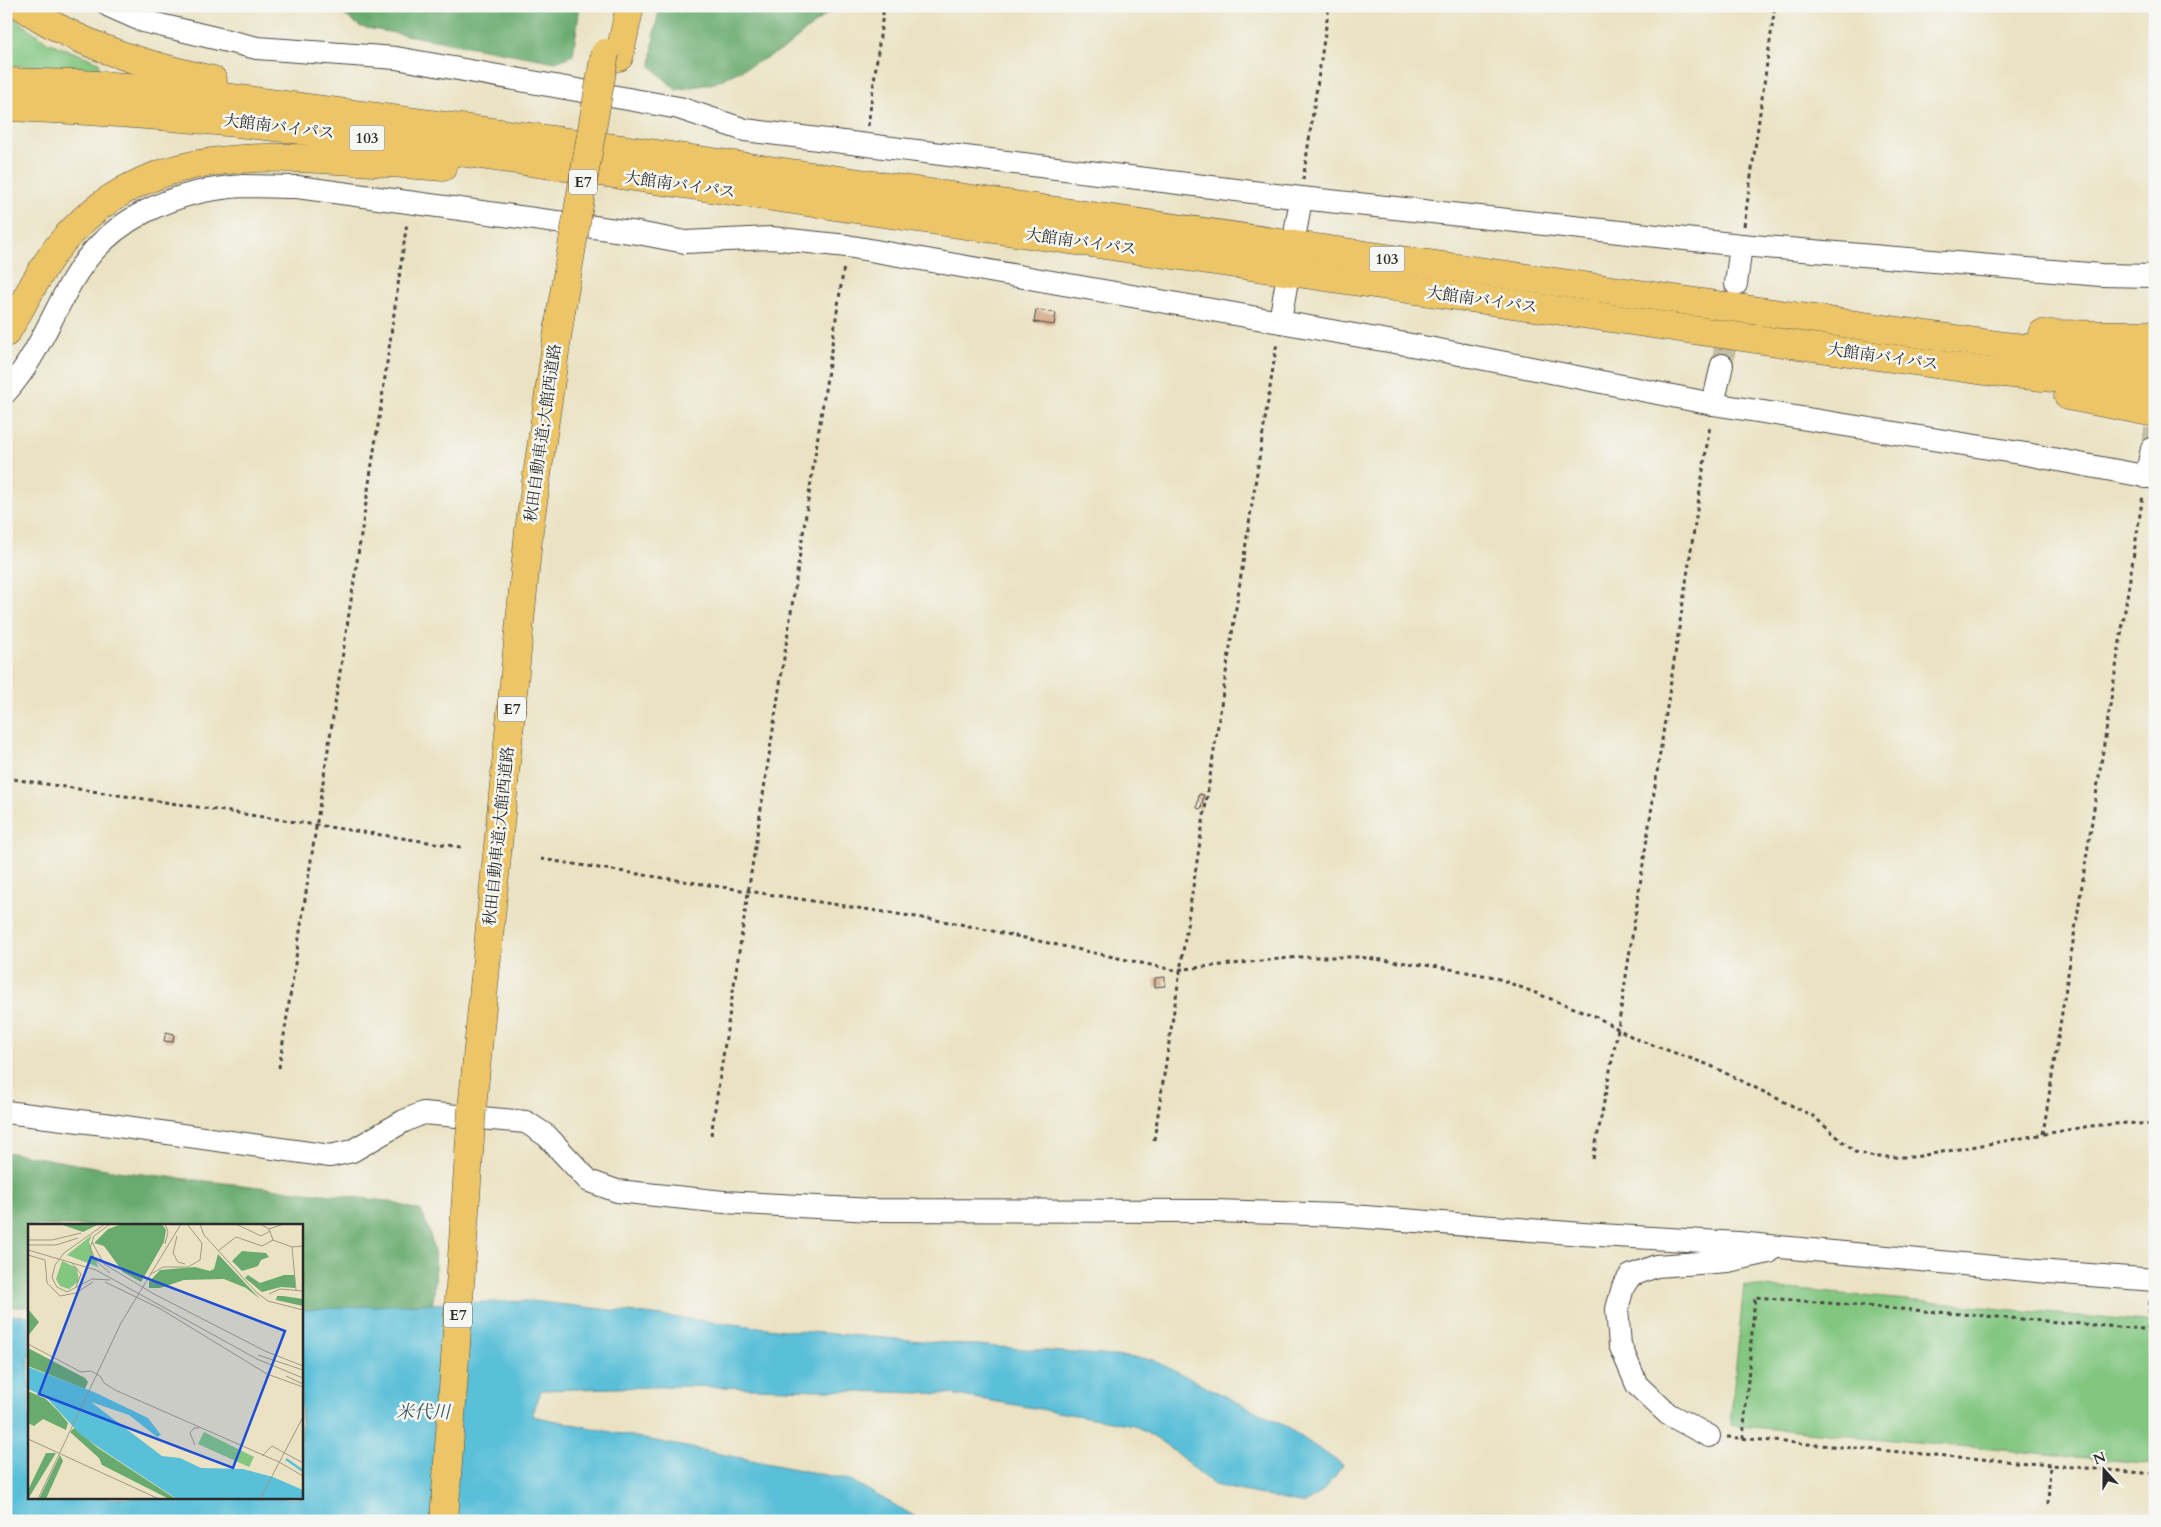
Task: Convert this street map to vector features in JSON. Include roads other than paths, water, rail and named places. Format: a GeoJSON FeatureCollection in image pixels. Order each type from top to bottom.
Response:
{"type":"FeatureCollection","features":[{"type":"Feature","properties":{"kind":"highway"},"geometry":{"type":"LineString","coordinates":[[22,6],[68,35],[184,74],[230,84],[621,149]]}},
{"type":"Feature","properties":{"kind":"highway","name":"秋田自動車道;大館西道路"},"geometry":{"type":"LineString","coordinates":[[444,1521],[472,1109],[529,530],[561,311],[612,55],[613,6]]}},
{"type":"Feature","properties":{"kind":"highway"},"geometry":{"type":"LineString","coordinates":[[612,55],[630,6]]}},
{"type":"Feature","properties":{"kind":"highway","name":"大館南バイパス"},"geometry":{"type":"LineString","coordinates":[[6,82],[81,84],[171,90],[621,149],[2005,346],[2155,361]]}},
{"type":"Feature","properties":{"kind":"highway","name":"大館南バイパス"},"geometry":{"type":"LineString","coordinates":[[6,107],[91,110],[221,120],[342,135],[726,192],[1783,343],[1992,372],[2155,388]]}},
{"type":"Feature","properties":{"kind":"highway"},"geometry":{"type":"LineString","coordinates":[[6,333],[50,259],[70,232],[93,210],[118,193],[145,179],[176,168],[209,161],[291,157],[400,163],[726,192]]}},
{"type":"Feature","properties":{"kind":"highway"},"geometry":{"type":"LineString","coordinates":[[1786,316],[1915,328],[1989,332],[2155,335]]}},
{"type":"Feature","properties":{"kind":"highway"},"geometry":{"type":"LineString","coordinates":[[1783,343],[2155,413]]}},
{"type":"Feature","properties":{"kind":"street"},"geometry":{"type":"LineString","coordinates":[[109,6],[143,21],[257,48],[396,58],[679,108],[745,130],[1301,198],[1741,245],[2101,275],[2155,276]]}},
{"type":"Feature","properties":{"kind":"street"},"geometry":{"type":"LineString","coordinates":[[6,392],[23,374],[73,279],[100,244],[136,215],[166,202],[191,195],[242,186],[296,187],[638,233],[685,242],[771,238],[848,246],[1434,349],[1713,404],[2026,454],[2150,477],[2152,449]]}},
{"type":"Feature","properties":{"kind":"street"},"geometry":{"type":"LineString","coordinates":[[1296,228],[1301,198]]}},
{"type":"Feature","properties":{"kind":"street"},"geometry":{"type":"LineString","coordinates":[[1736,284],[1741,245]]}},
{"type":"Feature","properties":{"kind":"street"},"geometry":{"type":"LineString","coordinates":[[1280,321],[1286,286]]}},
{"type":"Feature","properties":{"kind":"street"},"geometry":{"type":"LineString","coordinates":[[1713,404],[1722,365]]}},
{"type":"Feature","properties":{"kind":"street"},"geometry":{"type":"LineString","coordinates":[[6,1112],[330,1156],[352,1151],[404,1121],[423,1113],[526,1122],[548,1136],[589,1181],[617,1191],[724,1202],[872,1210],[1206,1211],[1339,1215],[1582,1234],[1738,1243],[2153,1280]]}},
{"type":"Feature","properties":{"kind":"street"},"geometry":{"type":"LineString","coordinates":[[1709,1436],[1668,1414],[1637,1385],[1620,1345],[1617,1309],[1623,1287],[1630,1276],[1656,1266],[1728,1261],[1790,1248]]}},
{"type":"Feature","properties":{"kind":"water","name":"米代川"},"geometry":{"type":"Polygon","coordinates":[[[532,1301],[784,1330],[1151,1359],[1285,1426],[1343,1465],[1326,1488],[1304,1504],[1214,1485],[1168,1446],[1134,1425],[951,1394],[688,1386],[541,1390],[532,1416],[850,1480],[923,1521],[6,1521],[6,1315],[28,1316],[28,1500],[302,1500],[302,1310],[532,1301]]]}},
{"type":"Feature","properties":{"kind":"tunnel"},"geometry":{"type":"LineString","coordinates":[[1722,365],[1735,290]]}},
{"type":"Feature","properties":{"kind":"tunnel"},"geometry":{"type":"LineString","coordinates":[[2152,449],[2155,429]]}}]}
